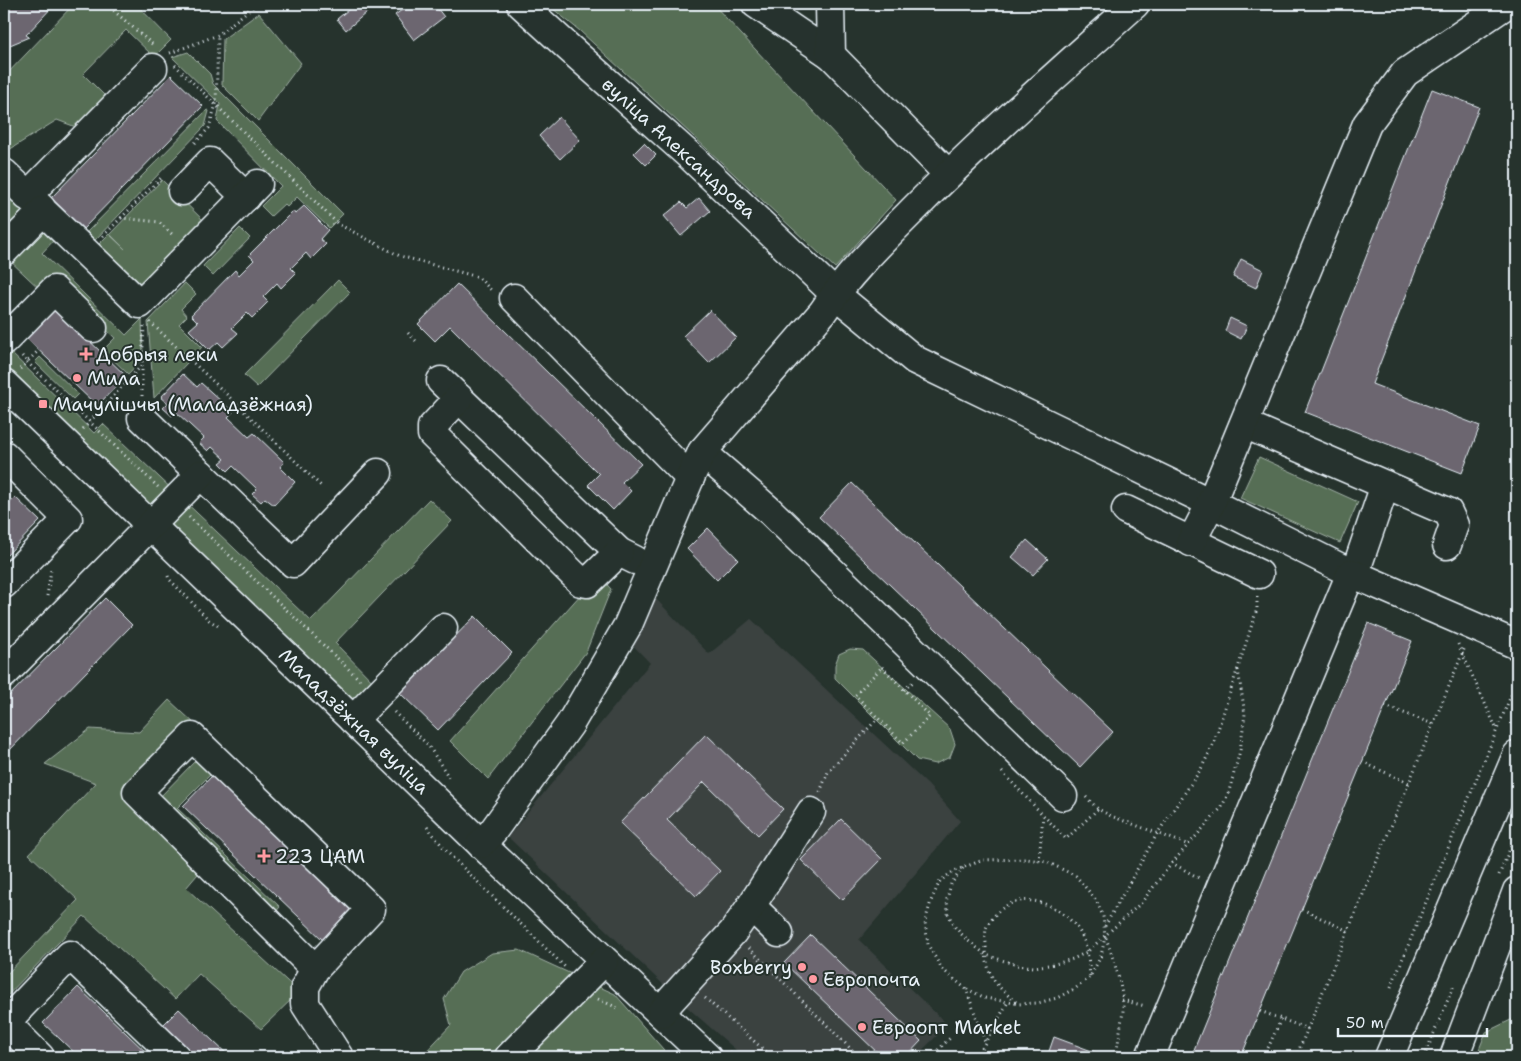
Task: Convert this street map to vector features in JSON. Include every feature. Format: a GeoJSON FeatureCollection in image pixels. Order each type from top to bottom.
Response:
{"type":"FeatureCollection","features":[{"type":"Feature","properties":{"kind":"street","name":"вуліца Александрова"},"geometry":{"type":"LineString","coordinates":[[521,4],[691,157],[835,294],[915,360],[1351,573],[1517,646]]}},
{"type":"Feature","properties":{"kind":"street"},"geometry":{"type":"LineString","coordinates":[[756,4],[831,55],[948,174]]}},
{"type":"Feature","properties":{"kind":"street"},"geometry":{"type":"LineString","coordinates":[[830,4],[831,55]]}},
{"type":"Feature","properties":{"kind":"street"},"geometry":{"type":"LineString","coordinates":[[481,844],[493,831],[570,724],[628,625],[702,452],[888,233],[948,174],[1135,4]]}},
{"type":"Feature","properties":{"kind":"street"},"geometry":{"type":"LineString","coordinates":[[1192,542],[1211,503],[1367,124],[1405,73],[1507,4]]}},
{"type":"Feature","properties":{"kind":"street"},"geometry":{"type":"LineString","coordinates":[[4,251],[35,203],[159,61]]}},
{"type":"Feature","properties":{"kind":"street"},"geometry":{"type":"LineString","coordinates":[[4,173],[140,304],[252,190],[210,162],[175,180]]}},
{"type":"Feature","properties":{"kind":"street"},"geometry":{"type":"LineString","coordinates":[[4,341],[54,290],[92,328]]}},
{"type":"Feature","properties":{"kind":"street"},"geometry":{"type":"LineString","coordinates":[[514,298],[690,478]]}},
{"type":"Feature","properties":{"kind":"street"},"geometry":{"type":"LineString","coordinates":[[619,552],[588,583],[581,582],[432,434],[432,427],[450,390],[619,552],[652,569]]}},
{"type":"Feature","properties":{"kind":"street","name":"Маладзёжная вуліца"},"geometry":{"type":"LineString","coordinates":[[8,397],[150,525],[481,844],[706,1057]]}},
{"type":"Feature","properties":{"kind":"street"},"geometry":{"type":"LineString","coordinates":[[142,418],[292,563],[378,473]]}},
{"type":"Feature","properties":{"kind":"street"},"geometry":{"type":"LineString","coordinates":[[1244,424],[1448,512],[1454,525],[1447,544]]}},
{"type":"Feature","properties":{"kind":"street"},"geometry":{"type":"LineString","coordinates":[[702,452],[770,511],[1063,796]]}},
{"type":"Feature","properties":{"kind":"street"},"geometry":{"type":"LineString","coordinates":[[4,455],[68,519],[4,584]]}},
{"type":"Feature","properties":{"kind":"street"},"geometry":{"type":"LineString","coordinates":[[4,674],[201,474]]}},
{"type":"Feature","properties":{"kind":"street"},"geometry":{"type":"LineString","coordinates":[[1150,1057],[1351,573],[1356,567],[1385,485]]}},
{"type":"Feature","properties":{"kind":"street"},"geometry":{"type":"LineString","coordinates":[[1126,510],[1259,574]]}},
{"type":"Feature","properties":{"kind":"street"},"geometry":{"type":"LineString","coordinates":[[353,720],[443,628]]}},
{"type":"Feature","properties":{"kind":"street"},"geometry":{"type":"LineString","coordinates":[[314,969],[137,792],[192,737],[371,909],[314,969],[305,987],[305,1004],[339,1057]]}},
{"type":"Feature","properties":{"kind":"street"},"geometry":{"type":"LineString","coordinates":[[1377,1053],[1517,756]]}},
{"type":"Feature","properties":{"kind":"street"},"geometry":{"type":"LineString","coordinates":[[661,1013],[733,932],[752,906],[811,812]]}},
{"type":"Feature","properties":{"kind":"street"},"geometry":{"type":"LineString","coordinates":[[1454,1057],[1517,891]]}},
{"type":"Feature","properties":{"kind":"street"},"geometry":{"type":"LineString","coordinates":[[752,906],[779,933]]}},
{"type":"Feature","properties":{"kind":"street"},"geometry":{"type":"LineString","coordinates":[[40,1057],[4,1023],[70,955],[176,1057]]}},
{"type":"Feature","properties":{"kind":"street"},"geometry":{"type":"LineString","coordinates":[[509,1057],[604,961]]}},
{"type":"Feature","properties":{"kind":"path"},"geometry":{"type":"LineString","coordinates":[[106,4],[159,61],[216,104],[338,224]]}},
{"type":"Feature","properties":{"kind":"path"},"geometry":{"type":"LineString","coordinates":[[159,61],[218,35],[256,4]]}},
{"type":"Feature","properties":{"kind":"path"},"geometry":{"type":"LineString","coordinates":[[189,149],[209,128],[216,104],[218,35]]}},
{"type":"Feature","properties":{"kind":"path"},"geometry":{"type":"LineString","coordinates":[[86,253],[121,218],[175,180]]}},
{"type":"Feature","properties":{"kind":"path"},"geometry":{"type":"LineString","coordinates":[[121,218],[159,222],[190,253]]}},
{"type":"Feature","properties":{"kind":"path"},"geometry":{"type":"LineString","coordinates":[[142,418],[142,365],[145,317],[322,487]]}},
{"type":"Feature","properties":{"kind":"path"},"geometry":{"type":"LineString","coordinates":[[408,333],[418,343]]}},
{"type":"Feature","properties":{"kind":"path"},"geometry":{"type":"LineString","coordinates":[[27,362],[275,598]]}},
{"type":"Feature","properties":{"kind":"path"},"geometry":{"type":"LineString","coordinates":[[90,422],[142,365]]}},
{"type":"Feature","properties":{"kind":"path"},"geometry":{"type":"LineString","coordinates":[[1104,927],[1157,834],[1201,769],[1213,745],[1257,609],[1259,574]]}},
{"type":"Feature","properties":{"kind":"path"},"geometry":{"type":"LineString","coordinates":[[1296,1057],[1462,653],[1497,730]]}},
{"type":"Feature","properties":{"kind":"path"},"geometry":{"type":"LineString","coordinates":[[882,667],[904,690],[930,716],[903,744],[854,695],[882,667]]}},
{"type":"Feature","properties":{"kind":"path"},"geometry":{"type":"LineString","coordinates":[[963,868],[951,884],[947,899],[948,914],[955,927],[966,939],[986,955],[1017,965],[1034,967],[1074,959],[1087,952],[1140,903],[1172,863],[1222,807],[1234,776],[1240,751],[1245,714],[1238,669]]}},
{"type":"Feature","properties":{"kind":"path"},"geometry":{"type":"LineString","coordinates":[[1388,994],[1517,680]]}},
{"type":"Feature","properties":{"kind":"path"},"geometry":{"type":"LineString","coordinates":[[904,690],[914,681]]}},
{"type":"Feature","properties":{"kind":"path"},"geometry":{"type":"LineString","coordinates":[[1385,706],[1433,724]]}},
{"type":"Feature","properties":{"kind":"path"},"geometry":{"type":"LineString","coordinates":[[811,812],[828,772],[878,718]]}},
{"type":"Feature","properties":{"kind":"path"},"geometry":{"type":"LineString","coordinates":[[1362,762],[1409,783]]}},
{"type":"Feature","properties":{"kind":"path"},"geometry":{"type":"LineString","coordinates":[[1098,809],[1111,816],[1189,845]]}},
{"type":"Feature","properties":{"kind":"path"},"geometry":{"type":"LineString","coordinates":[[1039,861],[1043,815]]}},
{"type":"Feature","properties":{"kind":"path"},"geometry":{"type":"LineString","coordinates":[[1105,937],[1101,956],[1090,977],[1076,988],[1057,998],[1038,1003],[1018,1004],[985,998],[966,989],[942,969],[928,945],[925,922],[931,901],[940,881],[954,871],[983,860],[1027,859],[1047,862],[1076,876],[1096,900],[1103,916],[1105,937],[1114,960],[1123,1010],[1116,1057]]}},
{"type":"Feature","properties":{"kind":"path"},"geometry":{"type":"LineString","coordinates":[[1172,863],[1220,889]]}},
{"type":"Feature","properties":{"kind":"path"},"geometry":{"type":"LineString","coordinates":[[1018,1004],[999,988],[988,970],[986,955],[986,930],[993,916],[1005,906],[1016,901],[1033,900],[1065,913],[1082,936],[1087,952],[1090,977]]}},
{"type":"Feature","properties":{"kind":"path"},"geometry":{"type":"LineString","coordinates":[[1302,909],[1348,930]]}},
{"type":"Feature","properties":{"kind":"path"},"geometry":{"type":"LineString","coordinates":[[733,932],[859,1057]]}},
{"type":"Feature","properties":{"kind":"path"},"geometry":{"type":"LineString","coordinates":[[688,982],[772,1057]]}},
{"type":"Feature","properties":{"kind":"path"},"geometry":{"type":"LineString","coordinates":[[966,989],[985,1042]]}},
{"type":"Feature","properties":{"kind":"path"},"geometry":{"type":"LineString","coordinates":[[977,1057],[1008,1002]]}},
{"type":"Feature","properties":{"kind":"path"},"geometry":{"type":"LineString","coordinates":[[1260,1011],[1308,1029]]}},
{"type":"Feature","properties":{"kind":"path"},"geometry":{"type":"LineString","coordinates":[[1264,1057],[1281,1019]]}},
{"type":"Feature","properties":{"kind":"path"},"geometry":{"type":"LineString","coordinates":[[931,1057],[950,1038]]}},
{"type":"Feature","properties":{"kind":"path"},"geometry":{"type":"LineString","coordinates":[[1362,1057],[1377,1053]]}},
{"type":"Feature","properties":{"kind":"shaded area"},"geometry":{"type":"Polygon","coordinates":[[[655,598],[709,654],[751,619],[928,785],[960,821],[859,940],[948,1025],[915,1057],[744,1057],[687,1007],[508,837],[650,663],[628,640],[655,598]]]}},
{"type":"Feature","properties":{"kind":"green space"},"geometry":{"type":"Polygon","coordinates":[[[74,4],[136,4],[171,40],[154,57],[126,30],[83,74],[105,96],[76,127],[57,120],[4,153],[4,77],[74,4]]]}},
{"type":"Feature","properties":{"kind":"green space"},"geometry":{"type":"Polygon","coordinates":[[[547,4],[713,4],[896,200],[835,268],[580,31],[547,4]]]}},
{"type":"Feature","properties":{"kind":"green space"},"geometry":{"type":"Polygon","coordinates":[[[259,13],[301,63],[258,121],[222,85],[223,39],[259,13]]]}},
{"type":"Feature","properties":{"kind":"green space"},"geometry":{"type":"Polygon","coordinates":[[[188,52],[210,74],[213,84],[343,214],[329,228],[297,197],[287,207],[284,204],[271,216],[261,206],[281,186],[217,121],[220,104],[172,57],[188,52]]]}},
{"type":"Feature","properties":{"kind":"green space"},"geometry":{"type":"Polygon","coordinates":[[[207,110],[209,111],[205,126],[95,240],[87,232],[207,110]]]}},
{"type":"Feature","properties":{"kind":"green space"},"geometry":{"type":"Polygon","coordinates":[[[162,180],[206,223],[144,287],[99,244],[109,234],[125,249],[110,234],[162,180]]]}},
{"type":"Feature","properties":{"kind":"green space"},"geometry":{"type":"Polygon","coordinates":[[[4,188],[31,214],[5,233],[4,232],[4,188]]]}},
{"type":"Feature","properties":{"kind":"green space"},"geometry":{"type":"Polygon","coordinates":[[[40,222],[56,238],[42,253],[126,335],[142,319],[143,358],[128,374],[103,350],[115,338],[55,281],[44,293],[6,257],[40,222]]]}},
{"type":"Feature","properties":{"kind":"green space"},"geometry":{"type":"Polygon","coordinates":[[[240,228],[250,238],[213,276],[203,266],[240,228]]]}},
{"type":"Feature","properties":{"kind":"green space"},"geometry":{"type":"Polygon","coordinates":[[[338,280],[350,292],[257,387],[244,375],[338,280]]]}},
{"type":"Feature","properties":{"kind":"green space"},"geometry":{"type":"Polygon","coordinates":[[[185,283],[196,294],[181,309],[187,316],[179,324],[202,347],[154,398],[148,322],[185,283]]]}},
{"type":"Feature","properties":{"kind":"green space"},"geometry":{"type":"Polygon","coordinates":[[[11,353],[94,433],[103,424],[311,621],[429,499],[452,521],[335,643],[377,686],[353,710],[4,375],[4,360],[11,353]]]}},
{"type":"Feature","properties":{"kind":"green space"},"geometry":{"type":"Polygon","coordinates":[[[40,357],[78,394],[73,399],[35,362],[40,357]]]}},
{"type":"Feature","properties":{"kind":"green space"},"geometry":{"type":"Polygon","coordinates":[[[1259,457],[1358,502],[1340,543],[1240,498],[1259,457]]]}},
{"type":"Feature","properties":{"kind":"green space"},"geometry":{"type":"Polygon","coordinates":[[[598,575],[611,589],[586,652],[488,779],[450,741],[598,575]]]}},
{"type":"Feature","properties":{"kind":"green space"},"geometry":{"type":"Polygon","coordinates":[[[850,649],[863,650],[950,729],[955,744],[950,757],[935,764],[917,760],[835,678],[835,665],[839,654],[850,649]]]}},
{"type":"Feature","properties":{"kind":"green space"},"geometry":{"type":"Polygon","coordinates":[[[169,700],[195,724],[125,794],[203,868],[186,888],[299,992],[261,1029],[199,974],[175,999],[84,916],[4,999],[4,977],[78,900],[29,854],[96,783],[45,764],[90,729],[139,732],[169,700]]]}},
{"type":"Feature","properties":{"kind":"green space"},"geometry":{"type":"Polygon","coordinates":[[[196,760],[211,774],[177,808],[280,907],[274,914],[156,801],[196,760]]]}},
{"type":"Feature","properties":{"kind":"green space"},"geometry":{"type":"Polygon","coordinates":[[[519,950],[615,994],[670,1057],[421,1057],[451,1025],[444,999],[461,972],[492,953],[519,950]]]}},
{"type":"Feature","properties":{"kind":"green space"},"geometry":{"type":"Polygon","coordinates":[[[1517,1017],[1517,1057],[1476,1057],[1486,1032],[1517,1017]]]}},
{"type":"Feature","properties":{"kind":"building"},"geometry":{"type":"Polygon","coordinates":[[[4,4],[55,4],[26,35],[29,37],[10,45],[4,58],[4,4]]]}},
{"type":"Feature","properties":{"kind":"building"},"geometry":{"type":"Polygon","coordinates":[[[355,4],[369,4],[373,7],[346,30],[337,19],[355,4]]]}},
{"type":"Feature","properties":{"kind":"building"},"geometry":{"type":"Polygon","coordinates":[[[410,4],[434,4],[444,17],[414,40],[395,15],[410,4]]]}},
{"type":"Feature","properties":{"kind":"building"},"geometry":{"type":"Polygon","coordinates":[[[171,75],[203,106],[83,229],[51,198],[171,75]]]}},
{"type":"Feature","properties":{"kind":"building"},"geometry":{"type":"Polygon","coordinates":[[[1432,89],[1479,107],[1372,384],[1480,426],[1462,473],[1305,412],[1432,89]]]}},
{"type":"Feature","properties":{"kind":"building"},"geometry":{"type":"Polygon","coordinates":[[[559,117],[580,140],[560,159],[539,136],[559,117]]]}},
{"type":"Feature","properties":{"kind":"building"},"geometry":{"type":"Polygon","coordinates":[[[644,143],[656,155],[646,165],[634,153],[644,143]]]}},
{"type":"Feature","properties":{"kind":"building"},"geometry":{"type":"Polygon","coordinates":[[[699,198],[710,211],[681,236],[664,216],[681,202],[687,208],[699,198]]]}},
{"type":"Feature","properties":{"kind":"building"},"geometry":{"type":"Polygon","coordinates":[[[304,206],[328,230],[320,239],[326,244],[311,259],[306,253],[291,268],[296,273],[281,288],[277,283],[263,297],[268,302],[252,318],[247,313],[232,328],[238,333],[223,347],[218,342],[209,350],[189,330],[198,322],[191,315],[235,270],[239,275],[254,260],[249,255],[293,211],[295,214],[304,206]]]}},
{"type":"Feature","properties":{"kind":"building"},"geometry":{"type":"Polygon","coordinates":[[[1241,259],[1263,270],[1256,288],[1233,277],[1241,259]]]}},
{"type":"Feature","properties":{"kind":"building"},"geometry":{"type":"Polygon","coordinates":[[[457,284],[641,464],[622,482],[631,491],[613,510],[588,485],[599,474],[450,326],[435,341],[418,324],[457,284]]]}},
{"type":"Feature","properties":{"kind":"building"},"geometry":{"type":"Polygon","coordinates":[[[55,308],[126,376],[97,406],[26,338],[55,308]]]}},
{"type":"Feature","properties":{"kind":"building"},"geometry":{"type":"Polygon","coordinates":[[[710,310],[736,337],[709,363],[683,336],[710,310]]]}},
{"type":"Feature","properties":{"kind":"building"},"geometry":{"type":"Polygon","coordinates":[[[1230,318],[1247,326],[1241,339],[1225,331],[1230,318]]]}},
{"type":"Feature","properties":{"kind":"building"},"geometry":{"type":"Polygon","coordinates":[[[183,374],[197,387],[201,383],[233,412],[228,417],[249,437],[254,433],[284,462],[280,467],[295,482],[274,505],[265,498],[261,502],[252,494],[257,489],[233,466],[228,471],[220,463],[225,459],[212,447],[208,451],[199,443],[204,438],[176,412],[172,416],[163,408],[168,403],[161,397],[183,374]]]}},
{"type":"Feature","properties":{"kind":"building"},"geometry":{"type":"Polygon","coordinates":[[[852,483],[1113,732],[1080,767],[819,517],[852,483]]]}},
{"type":"Feature","properties":{"kind":"building"},"geometry":{"type":"Polygon","coordinates":[[[15,497],[40,521],[4,558],[4,509],[15,497]]]}},
{"type":"Feature","properties":{"kind":"building"},"geometry":{"type":"Polygon","coordinates":[[[708,528],[738,559],[717,580],[687,549],[708,528]]]}},
{"type":"Feature","properties":{"kind":"building"},"geometry":{"type":"Polygon","coordinates":[[[1027,540],[1048,559],[1033,575],[1012,557],[1027,540]]]}},
{"type":"Feature","properties":{"kind":"building"},"geometry":{"type":"Polygon","coordinates":[[[105,598],[132,625],[4,756],[4,701],[105,598]]]}},
{"type":"Feature","properties":{"kind":"building"},"geometry":{"type":"Polygon","coordinates":[[[475,616],[512,653],[438,730],[400,693],[475,616]]]}},
{"type":"Feature","properties":{"kind":"building"},"geometry":{"type":"Polygon","coordinates":[[[1368,623],[1412,641],[1241,1057],[1191,1057],[1368,623]]]}},
{"type":"Feature","properties":{"kind":"building"},"geometry":{"type":"Polygon","coordinates":[[[706,734],[783,809],[758,835],[704,782],[667,820],[720,871],[696,896],[620,823],[706,734]]]}},
{"type":"Feature","properties":{"kind":"building"},"geometry":{"type":"Polygon","coordinates":[[[212,776],[352,909],[323,940],[183,806],[212,776]]]}},
{"type":"Feature","properties":{"kind":"building"},"geometry":{"type":"Polygon","coordinates":[[[841,819],[882,859],[842,900],[801,860],[841,819]]]}},
{"type":"Feature","properties":{"kind":"building"},"geometry":{"type":"Polygon","coordinates":[[[811,935],[921,1041],[906,1057],[882,1057],[784,963],[811,935]]]}},
{"type":"Feature","properties":{"kind":"building"},"geometry":{"type":"Polygon","coordinates":[[[78,987],[151,1057],[79,1057],[43,1023],[78,987]]]}},
{"type":"Feature","properties":{"kind":"building"},"geometry":{"type":"Polygon","coordinates":[[[179,1009],[230,1057],[195,1057],[162,1026],[179,1009]]]}},
{"type":"Feature","properties":{"kind":"building"},"geometry":{"type":"Polygon","coordinates":[[[1054,1037],[1108,1057],[1047,1057],[1054,1037]]]}},
{"type":"Feature","properties":{"kind":"place","name":"Добрыя леки"},"geometry":{"type":"Point","coordinates":[86,354]}},
{"type":"Feature","properties":{"kind":"place","name":"Мила"},"geometry":{"type":"Point","coordinates":[77,378]}},
{"type":"Feature","properties":{"kind":"place","name":"Мачулішчы (Маладзёжная)"},"geometry":{"type":"Point","coordinates":[43,404]}},
{"type":"Feature","properties":{"kind":"place","name":"223 ЦAM"},"geometry":{"type":"Point","coordinates":[264,856]}},
{"type":"Feature","properties":{"kind":"place","name":"Boxberry"},"geometry":{"type":"Point","coordinates":[802,967]}},
{"type":"Feature","properties":{"kind":"place","name":"Европочта"},"geometry":{"type":"Point","coordinates":[813,979]}},
{"type":"Feature","properties":{"kind":"place","name":"Евроопт Market"},"geometry":{"type":"Point","coordinates":[862,1027]}}]}
